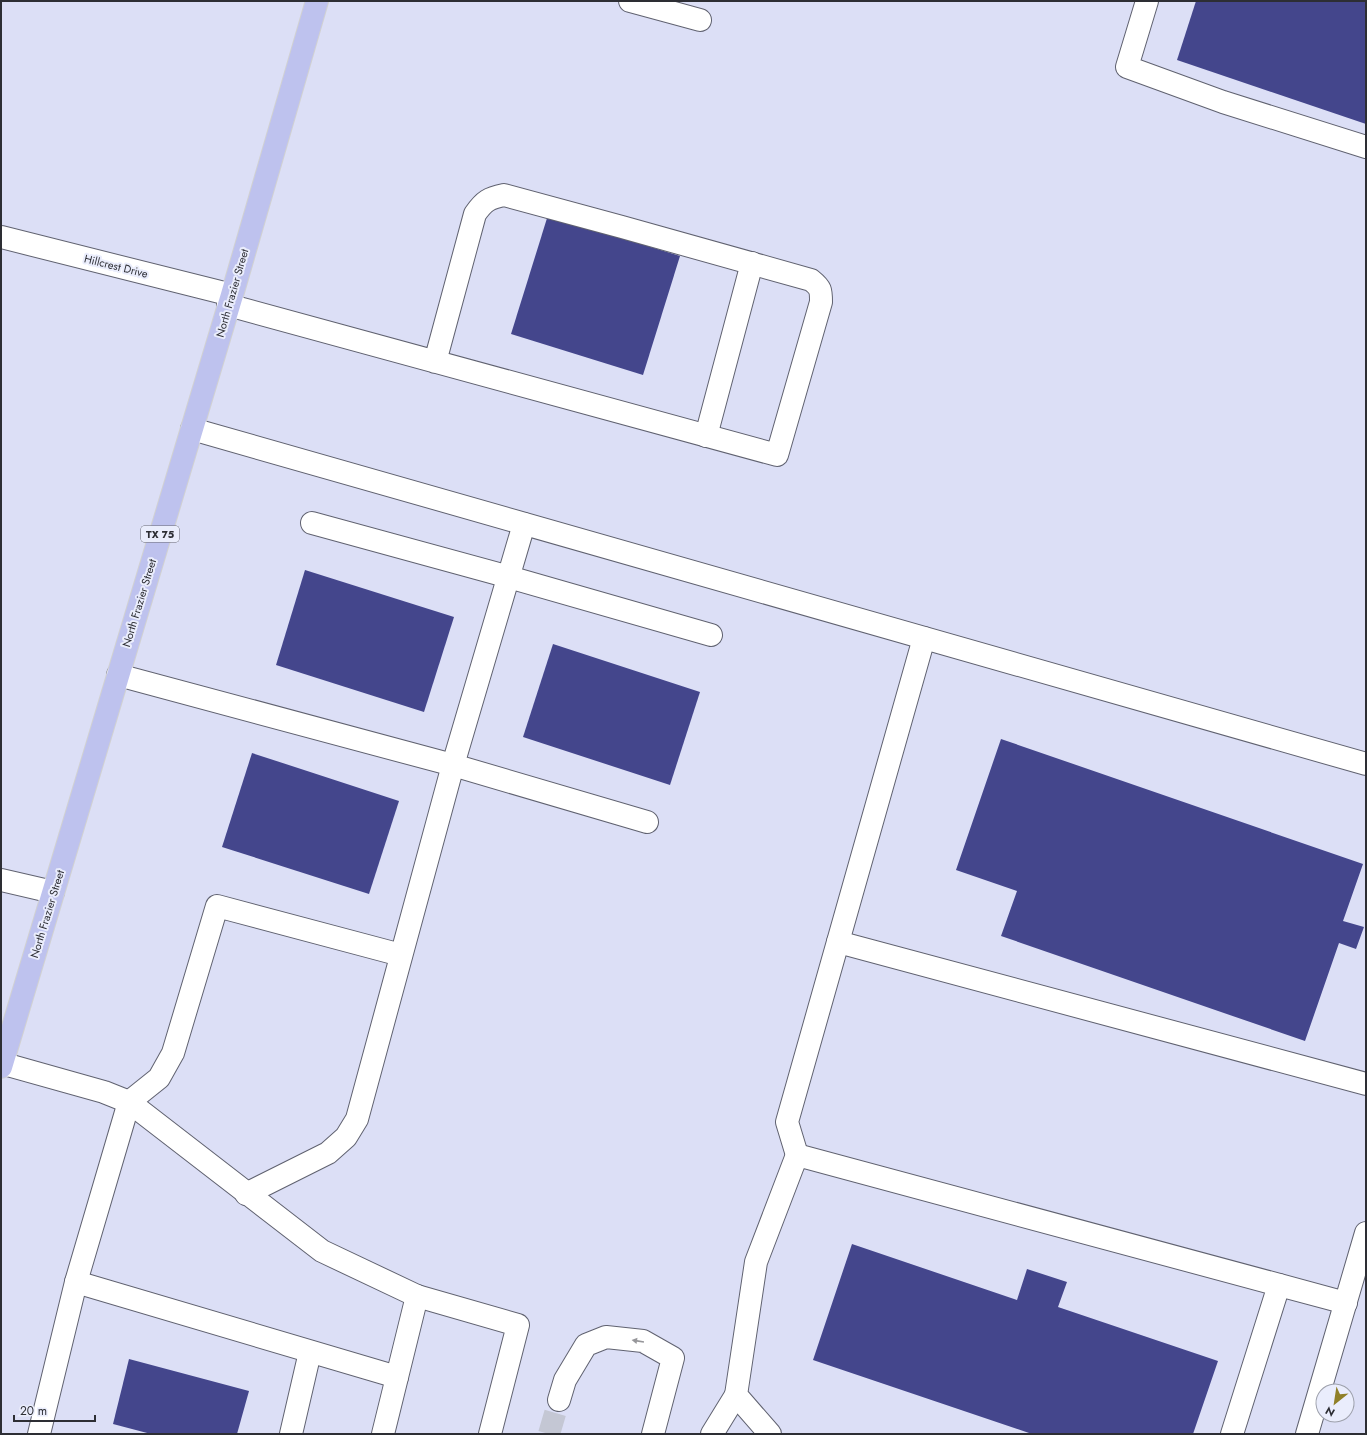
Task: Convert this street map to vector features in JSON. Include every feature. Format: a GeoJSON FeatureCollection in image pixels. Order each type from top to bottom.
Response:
{"type":"FeatureCollection","features":[{"type":"Feature","properties":{"kind":"main road","name":"North Frazier Street"},"geometry":{"type":"LineString","coordinates":[[1,1065],[192,429],[317,1]]}},
{"type":"Feature","properties":{"kind":"street"},"geometry":{"type":"LineString","coordinates":[[630,1],[700,20]]}},
{"type":"Feature","properties":{"kind":"street"},"geometry":{"type":"LineString","coordinates":[[1147,1],[1127,68],[1223,102],[1366,147]]}},
{"type":"Feature","properties":{"kind":"street"},"geometry":{"type":"LineString","coordinates":[[435,362],[475,214],[482,205],[491,198],[504,196],[752,263],[706,436]]}},
{"type":"Feature","properties":{"kind":"street","name":"Hillcrest Drive"},"geometry":{"type":"LineString","coordinates":[[1,237],[230,300],[435,362],[777,455],[821,302],[821,292],[818,286],[811,280],[752,263]]}},
{"type":"Feature","properties":{"kind":"street"},"geometry":{"type":"LineString","coordinates":[[192,429],[1366,764]]}},
{"type":"Feature","properties":{"kind":"street"},"geometry":{"type":"LineString","coordinates":[[312,523],[509,577],[711,635]]}},
{"type":"Feature","properties":{"kind":"street"},"geometry":{"type":"LineString","coordinates":[[246,1194],[328,1154],[346,1137],[356,1119],[453,765],[524,524]]}},
{"type":"Feature","properties":{"kind":"street"},"geometry":{"type":"LineString","coordinates":[[712,1434],[736,1395],[756,1262],[797,1155],[787,1122],[924,638]]}},
{"type":"Feature","properties":{"kind":"street"},"geometry":{"type":"LineString","coordinates":[[118,675],[453,765],[647,822]]}},
{"type":"Feature","properties":{"kind":"street"},"geometry":{"type":"LineString","coordinates":[[1,880],[53,892]]}},
{"type":"Feature","properties":{"kind":"street"},"geometry":{"type":"LineString","coordinates":[[39,1434],[76,1282],[129,1102],[158,1078],[172,1053],[216,906],[401,955]]}},
{"type":"Feature","properties":{"kind":"street"},"geometry":{"type":"LineString","coordinates":[[838,942],[1366,1084]]}},
{"type":"Feature","properties":{"kind":"street"},"geometry":{"type":"LineString","coordinates":[[1,1065],[104,1092],[129,1102],[246,1194],[322,1251],[417,1296],[518,1325],[490,1434]]}},
{"type":"Feature","properties":{"kind":"street"},"geometry":{"type":"LineString","coordinates":[[797,1155],[1346,1303]]}},
{"type":"Feature","properties":{"kind":"street"},"geometry":{"type":"LineString","coordinates":[[1307,1434],[1366,1233]]}},
{"type":"Feature","properties":{"kind":"street"},"geometry":{"type":"LineString","coordinates":[[76,1282],[397,1377]]}},
{"type":"Feature","properties":{"kind":"street"},"geometry":{"type":"LineString","coordinates":[[1232,1434],[1279,1285]]}},
{"type":"Feature","properties":{"kind":"street"},"geometry":{"type":"LineString","coordinates":[[383,1434],[417,1296]]}},
{"type":"Feature","properties":{"kind":"street"},"geometry":{"type":"LineString","coordinates":[[559,1400],[565,1380],[586,1345],[606,1337],[644,1341],[673,1358],[653,1434]]}},
{"type":"Feature","properties":{"kind":"street"},"geometry":{"type":"LineString","coordinates":[[291,1434],[310,1352]]}},
{"type":"Feature","properties":{"kind":"street"},"geometry":{"type":"LineString","coordinates":[[736,1395],[770,1434]]}},
{"type":"Feature","properties":{"kind":"shaded area"},"geometry":{"type":"Polygon","coordinates":[[[1,1],[1366,1],[1366,1434],[1,1434],[1,1]]]}},
{"type":"Feature","properties":{"kind":"building"},"geometry":{"type":"Polygon","coordinates":[[[1196,1],[1366,1],[1366,124],[1177,60],[1196,1]]]}},
{"type":"Feature","properties":{"kind":"building"},"geometry":{"type":"Polygon","coordinates":[[[548,215],[680,256],[643,375],[511,334],[548,215]]]}},
{"type":"Feature","properties":{"kind":"building"},"geometry":{"type":"Polygon","coordinates":[[[305,570],[454,617],[424,712],[276,665],[305,570]]]}},
{"type":"Feature","properties":{"kind":"building"},"geometry":{"type":"Polygon","coordinates":[[[553,644],[700,692],[670,785],[523,737],[553,644]]]}},
{"type":"Feature","properties":{"kind":"building"},"geometry":{"type":"Polygon","coordinates":[[[1001,739],[1363,864],[1343,921],[1364,927],[1356,949],[1339,943],[1305,1041],[1001,936],[1017,891],[956,870],[1001,739]]]}},
{"type":"Feature","properties":{"kind":"building"},"geometry":{"type":"Polygon","coordinates":[[[252,753],[399,801],[369,894],[222,847],[252,753]]]}},
{"type":"Feature","properties":{"kind":"building"},"geometry":{"type":"Polygon","coordinates":[[[852,1244],[1017,1300],[1027,1269],[1067,1282],[1058,1307],[1218,1361],[1193,1434],[1032,1434],[813,1360],[852,1244]]]}},
{"type":"Feature","properties":{"kind":"building"},"geometry":{"type":"Polygon","coordinates":[[[129,1359],[249,1391],[237,1434],[151,1434],[113,1424],[129,1359]]]}},
{"type":"Feature","properties":{"kind":"tunnel"},"geometry":{"type":"LineString","coordinates":[[549,1434],[559,1400]]}}]}
